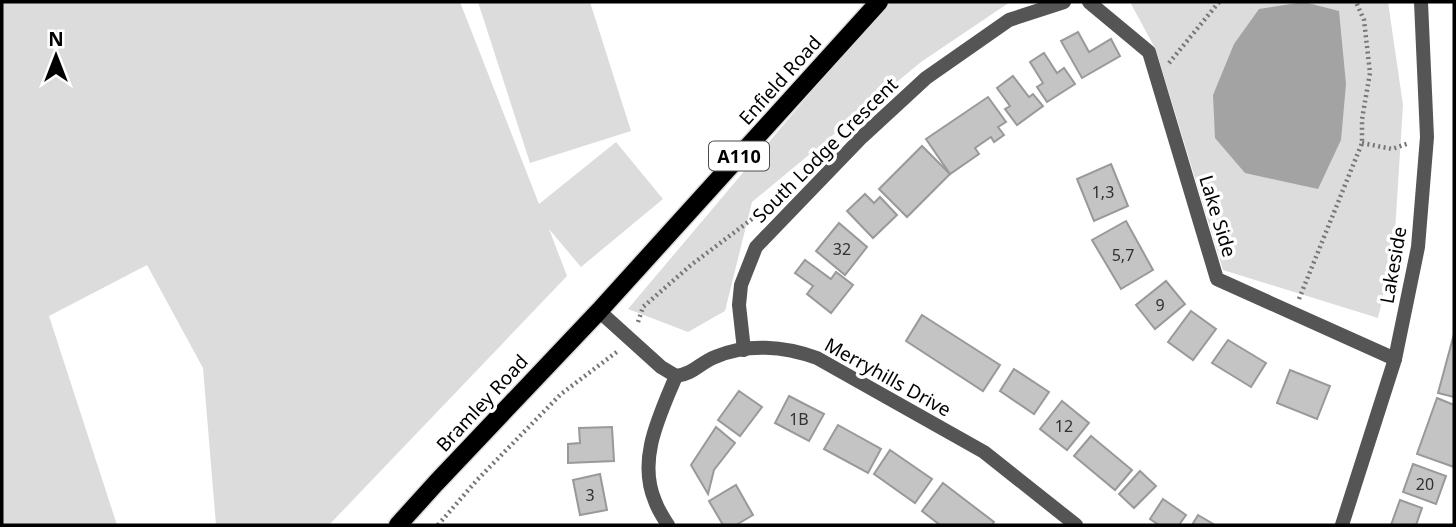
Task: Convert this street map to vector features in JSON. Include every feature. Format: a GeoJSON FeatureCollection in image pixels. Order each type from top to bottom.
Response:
{"type":"FeatureCollection","features":[{"type":"Feature","properties":{"kind":"main road","name":"Enfield Road"},"geometry":{"type":"LineString","coordinates":[[599,311],[879,2]]}},
{"type":"Feature","properties":{"kind":"main road","name":"Bramley Road"},"geometry":{"type":"LineString","coordinates":[[398,525],[599,311]]}},
{"type":"Feature","properties":{"kind":"street","name":"South Lodge Crescent"},"geometry":{"type":"LineString","coordinates":[[744,350],[739,305],[741,285],[756,247],[862,137],[926,78],[1009,20],[1064,2]]}},
{"type":"Feature","properties":{"kind":"street","name":"Lake Side"},"geometry":{"type":"LineString","coordinates":[[1090,2],[1149,52],[1217,279],[1395,359]]}},
{"type":"Feature","properties":{"kind":"street","name":"Lakeside"},"geometry":{"type":"LineString","coordinates":[[1342,525],[1395,359],[1418,247],[1427,137],[1421,2]]}},
{"type":"Feature","properties":{"kind":"street"},"geometry":{"type":"LineString","coordinates":[[599,311],[661,367],[676,376],[649,448],[649,475],[654,500],[668,525]]}},
{"type":"Feature","properties":{"kind":"street","name":"Merryhills Drive"},"geometry":{"type":"LineString","coordinates":[[676,376],[693,372],[713,358],[744,350],[773,347],[795,350],[817,358],[984,452],[1076,525]]}},
{"type":"Feature","properties":{"kind":"path"},"geometry":{"type":"LineString","coordinates":[[1157,77],[1188,43],[1219,2]]}},
{"type":"Feature","properties":{"kind":"path"},"geometry":{"type":"LineString","coordinates":[[1294,313],[1362,143],[1362,119],[1370,73],[1364,20],[1356,2]]}},
{"type":"Feature","properties":{"kind":"path"},"geometry":{"type":"LineString","coordinates":[[1362,143],[1392,149]]}},
{"type":"Feature","properties":{"kind":"shaded area"},"geometry":{"type":"Polygon","coordinates":[[[2,2],[460,2],[539,204],[616,142],[663,199],[581,267],[549,229],[567,276],[329,525],[216,525],[203,368],[147,265],[49,316],[117,525],[2,525],[2,2]]]}},
{"type":"Feature","properties":{"kind":"shaded area"},"geometry":{"type":"Polygon","coordinates":[[[478,2],[590,2],[631,131],[530,163],[478,2]]]}},
{"type":"Feature","properties":{"kind":"shaded area"},"geometry":{"type":"Polygon","coordinates":[[[887,2],[1010,2],[921,62],[752,202],[725,311],[688,332],[628,309],[887,2]]]}},
{"type":"Feature","properties":{"kind":"shaded area"},"geometry":{"type":"Polygon","coordinates":[[[1130,2],[1388,2],[1403,105],[1394,248],[1378,318],[1223,270],[1156,50],[1130,2]]]}},
{"type":"Feature","properties":{"kind":"shaded area"},"geometry":{"type":"Polygon","coordinates":[[[1304,2],[1339,11],[1346,84],[1341,140],[1318,189],[1245,173],[1215,138],[1213,95],[1234,44],[1259,9],[1304,2]]]}},
{"type":"Feature","properties":{"kind":"building"},"geometry":{"type":"Polygon","coordinates":[[[1078,32],[1089,52],[1111,39],[1120,56],[1082,78],[1061,41],[1078,32]]]}},
{"type":"Feature","properties":{"kind":"building"},"geometry":{"type":"Polygon","coordinates":[[[1044,53],[1057,73],[1064,68],[1075,84],[1047,102],[1037,87],[1043,83],[1030,62],[1044,53]]]}},
{"type":"Feature","properties":{"kind":"building"},"geometry":{"type":"Polygon","coordinates":[[[1013,76],[1029,97],[1033,94],[1043,106],[1017,125],[1005,109],[1010,106],[997,88],[1013,76]]]}},
{"type":"Feature","properties":{"kind":"building"},"geometry":{"type":"Polygon","coordinates":[[[988,97],[1006,122],[998,127],[1004,135],[994,142],[991,137],[975,148],[979,154],[950,174],[926,139],[988,97]]]}},
{"type":"Feature","properties":{"kind":"building"},"geometry":{"type":"Polygon","coordinates":[[[922,146],[950,174],[907,217],[879,189],[922,146]]]}},
{"type":"Feature","properties":{"kind":"building"},"geometry":{"type":"Polygon","coordinates":[[[1111,164],[1128,206],[1094,221],[1077,179],[1111,164]]]}},
{"type":"Feature","properties":{"kind":"building"},"geometry":{"type":"Polygon","coordinates":[[[865,194],[874,203],[880,197],[897,215],[873,238],[847,211],[865,194]]]}},
{"type":"Feature","properties":{"kind":"building"},"geometry":{"type":"Polygon","coordinates":[[[1126,221],[1153,270],[1121,289],[1092,240],[1126,221]]]}},
{"type":"Feature","properties":{"kind":"building"},"geometry":{"type":"Polygon","coordinates":[[[839,223],[867,247],[845,275],[816,251],[839,223]]]}},
{"type":"Feature","properties":{"kind":"building"},"geometry":{"type":"Polygon","coordinates":[[[805,260],[831,279],[836,272],[853,285],[831,313],[807,294],[813,286],[795,273],[805,260]]]}},
{"type":"Feature","properties":{"kind":"building"},"geometry":{"type":"Polygon","coordinates":[[[1166,281],[1185,304],[1155,329],[1136,305],[1166,281]]]}},
{"type":"Feature","properties":{"kind":"building"},"geometry":{"type":"Polygon","coordinates":[[[1191,311],[1216,329],[1193,360],[1168,342],[1191,311]]]}},
{"type":"Feature","properties":{"kind":"building"},"geometry":{"type":"Polygon","coordinates":[[[922,315],[1000,365],[983,391],[906,341],[922,315]]]}},
{"type":"Feature","properties":{"kind":"building"},"geometry":{"type":"Polygon","coordinates":[[[1454,334],[1454,397],[1438,393],[1454,334]]]}},
{"type":"Feature","properties":{"kind":"building"},"geometry":{"type":"Polygon","coordinates":[[[1228,340],[1266,363],[1251,387],[1212,363],[1228,340]]]}},
{"type":"Feature","properties":{"kind":"building"},"geometry":{"type":"Polygon","coordinates":[[[1014,369],[1049,392],[1034,414],[1000,391],[1014,369]]]}},
{"type":"Feature","properties":{"kind":"building"},"geometry":{"type":"Polygon","coordinates":[[[1290,370],[1330,386],[1317,419],[1277,403],[1290,370]]]}},
{"type":"Feature","properties":{"kind":"building"},"geometry":{"type":"Polygon","coordinates":[[[739,391],[762,407],[740,436],[718,420],[739,391]]]}},
{"type":"Feature","properties":{"kind":"building"},"geometry":{"type":"Polygon","coordinates":[[[789,396],[824,414],[809,441],[775,423],[789,396]]]}},
{"type":"Feature","properties":{"kind":"building"},"geometry":{"type":"Polygon","coordinates":[[[1437,398],[1454,405],[1454,467],[1417,454],[1437,398]]]}},
{"type":"Feature","properties":{"kind":"building"},"geometry":{"type":"Polygon","coordinates":[[[1062,401],[1089,423],[1067,450],[1040,429],[1062,401]]]}},
{"type":"Feature","properties":{"kind":"building"},"geometry":{"type":"Polygon","coordinates":[[[838,425],[881,449],[868,473],[824,449],[838,425]]]}},
{"type":"Feature","properties":{"kind":"building"},"geometry":{"type":"Polygon","coordinates":[[[612,427],[614,461],[568,463],[568,444],[580,443],[579,428],[612,427]]]}},
{"type":"Feature","properties":{"kind":"building"},"geometry":{"type":"Polygon","coordinates":[[[716,427],[735,443],[714,470],[708,494],[691,465],[716,427]]]}},
{"type":"Feature","properties":{"kind":"building"},"geometry":{"type":"Polygon","coordinates":[[[1091,436],[1132,470],[1115,490],[1074,456],[1091,436]]]}},
{"type":"Feature","properties":{"kind":"building"},"geometry":{"type":"Polygon","coordinates":[[[890,450],[932,479],[915,503],[874,474],[890,450]]]}},
{"type":"Feature","properties":{"kind":"building"},"geometry":{"type":"Polygon","coordinates":[[[1413,464],[1446,476],[1436,504],[1403,492],[1413,464]]]}},
{"type":"Feature","properties":{"kind":"building"},"geometry":{"type":"Polygon","coordinates":[[[1140,471],[1156,486],[1134,508],[1119,494],[1140,471]]]}},
{"type":"Feature","properties":{"kind":"building"},"geometry":{"type":"Polygon","coordinates":[[[600,474],[607,510],[580,515],[573,480],[600,474]]]}},
{"type":"Feature","properties":{"kind":"building"},"geometry":{"type":"Polygon","coordinates":[[[943,483],[994,522],[992,525],[940,525],[922,511],[943,483]]]}},
{"type":"Feature","properties":{"kind":"building"},"geometry":{"type":"Polygon","coordinates":[[[736,485],[753,515],[736,525],[723,525],[709,501],[736,485]]]}},
{"type":"Feature","properties":{"kind":"building"},"geometry":{"type":"Polygon","coordinates":[[[1163,499],[1186,515],[1179,525],[1159,525],[1150,519],[1163,499]]]}},
{"type":"Feature","properties":{"kind":"building"},"geometry":{"type":"Polygon","coordinates":[[[1400,500],[1422,508],[1416,525],[1391,525],[1400,500]]]}},
{"type":"Feature","properties":{"kind":"building"},"geometry":{"type":"Polygon","coordinates":[[[1198,515],[1215,525],[1192,525],[1198,515]]]}}]}
